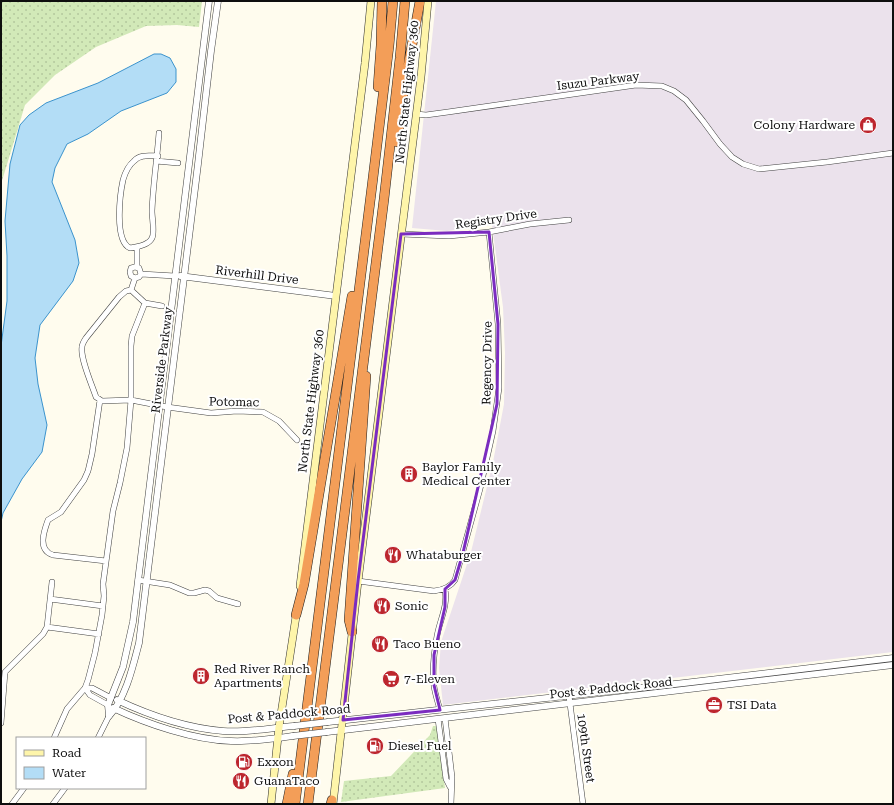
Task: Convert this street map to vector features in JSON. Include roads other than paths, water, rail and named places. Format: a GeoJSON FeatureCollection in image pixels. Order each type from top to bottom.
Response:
{"type":"FeatureCollection","features":[{"type":"Feature","properties":{"kind":"highway"},"geometry":{"type":"LineString","coordinates":[[372,186],[369,175],[379,80],[382,1]]}},
{"type":"Feature","properties":{"kind":"highway"},"geometry":{"type":"LineString","coordinates":[[295,804],[366,241],[393,1]]}},
{"type":"Feature","properties":{"kind":"highway"},"geometry":{"type":"LineString","coordinates":[[308,804],[384,199],[405,1]]}},
{"type":"Feature","properties":{"kind":"highway"},"geometry":{"type":"LineString","coordinates":[[384,199],[390,189],[403,94],[420,1]]}},
{"type":"Feature","properties":{"kind":"highway"},"geometry":{"type":"LineString","coordinates":[[296,615],[304,584],[360,251],[366,241]]}},
{"type":"Feature","properties":{"kind":"highway"},"geometry":{"type":"LineString","coordinates":[[352,632],[349,620],[356,495],[366,382],[364,351]]}},
{"type":"Feature","properties":{"kind":"highway"},"geometry":{"type":"LineString","coordinates":[[287,804],[296,755],[302,746]]}},
{"type":"Feature","properties":{"kind":"main road","name":"North State Highway 360"},"geometry":{"type":"LineString","coordinates":[[271,804],[279,728],[296,615],[336,296],[365,63],[371,1]]}},
{"type":"Feature","properties":{"kind":"main road","name":"North State Highway 360"},"geometry":{"type":"LineString","coordinates":[[332,803],[342,731],[358,581],[402,234],[428,1]]}},
{"type":"Feature","properties":{"kind":"street","name":"Riverside Parkway"},"geometry":{"type":"LineString","coordinates":[[109,716],[108,705],[123,667],[133,622],[209,1]]}},
{"type":"Feature","properties":{"kind":"street","name":"Riverside Parkway"},"geometry":{"type":"LineString","coordinates":[[98,737],[109,716],[116,709],[130,676],[139,642],[218,1]]}},
{"type":"Feature","properties":{"kind":"street"},"geometry":{"type":"LineString","coordinates":[[205,40],[213,41]]}},
{"type":"Feature","properties":{"kind":"street","name":"Isuzu Parkway"},"geometry":{"type":"LineString","coordinates":[[416,114],[426,115],[636,85],[662,86],[674,91],[686,100],[727,152],[743,164],[762,168],[827,162],[893,153]]}},
{"type":"Feature","properties":{"kind":"street"},"geometry":{"type":"LineString","coordinates":[[159,133],[157,158],[152,212],[154,235],[150,241],[137,247],[130,248],[127,246],[123,238],[120,226],[119,206],[124,178],[129,168],[134,160],[141,156],[157,158],[178,163]]}},
{"type":"Feature","properties":{"kind":"street","name":"Registry Drive"},"geometry":{"type":"LineString","coordinates":[[402,234],[449,236],[489,232],[530,224],[569,220]]}},
{"type":"Feature","properties":{"kind":"street","name":"Regency Drive"},"geometry":{"type":"LineString","coordinates":[[445,588],[455,580],[463,553],[480,489],[493,430],[499,388],[498,324],[489,232]]}},
{"type":"Feature","properties":{"kind":"street"},"geometry":{"type":"LineString","coordinates":[[137,247],[137,267],[141,274]]}},
{"type":"Feature","properties":{"kind":"street"},"geometry":{"type":"LineString","coordinates":[[135,278],[131,276],[130,272],[131,268],[137,267]]}},
{"type":"Feature","properties":{"kind":"street"},"geometry":{"type":"LineString","coordinates":[[131,290],[135,278],[139,277],[141,274],[175,276]]}},
{"type":"Feature","properties":{"kind":"street","name":"Riverhill Drive"},"geometry":{"type":"LineString","coordinates":[[175,276],[336,296]]}},
{"type":"Feature","properties":{"kind":"street"},"geometry":{"type":"LineString","coordinates":[[131,290],[145,304],[162,306]]}},
{"type":"Feature","properties":{"kind":"street"},"geometry":{"type":"LineString","coordinates":[[106,561],[48,553],[43,547],[45,528],[48,520],[61,512],[84,480],[92,454],[100,400],[96,397],[85,367],[81,352],[82,345],[119,298],[126,291],[131,290]]}},
{"type":"Feature","properties":{"kind":"street"},"geometry":{"type":"LineString","coordinates":[[54,737],[67,709],[85,688],[99,634],[103,606],[103,584],[113,511],[127,448],[131,400],[132,336],[145,304]]}},
{"type":"Feature","properties":{"kind":"street","name":"Potomac"},"geometry":{"type":"LineString","coordinates":[[100,400],[131,400],[167,408],[212,412],[263,412],[279,421],[297,440]]}},
{"type":"Feature","properties":{"kind":"street"},"geometry":{"type":"LineString","coordinates":[[138,580],[170,585],[194,594],[205,590],[209,591],[217,598],[238,604]]}},
{"type":"Feature","properties":{"kind":"street"},"geometry":{"type":"LineString","coordinates":[[358,581],[434,591],[445,588],[447,598],[434,655],[434,685],[442,719],[452,777],[451,804]]}},
{"type":"Feature","properties":{"kind":"street"},"geometry":{"type":"LineString","coordinates":[[1,723],[5,672],[43,634],[47,627],[52,582]]}},
{"type":"Feature","properties":{"kind":"street"},"geometry":{"type":"LineString","coordinates":[[50,599],[103,606]]}},
{"type":"Feature","properties":{"kind":"street"},"geometry":{"type":"LineString","coordinates":[[47,627],[99,634]]}},
{"type":"Feature","properties":{"kind":"street","name":"Post & Paddock Road"},"geometry":{"type":"LineString","coordinates":[[85,688],[90,694],[108,705],[149,722],[196,736],[230,741],[278,738],[342,731],[685,690],[893,658]]}},
{"type":"Feature","properties":{"kind":"street","name":"Post & Paddock Road"},"geometry":{"type":"LineString","coordinates":[[85,688],[92,688],[111,698],[172,722],[195,728],[241,731],[684,683],[828,669],[893,665]]}},
{"type":"Feature","properties":{"kind":"street"},"geometry":{"type":"LineString","coordinates":[[684,683],[685,690]]}},
{"type":"Feature","properties":{"kind":"street","name":"109th Street"},"geometry":{"type":"LineString","coordinates":[[569,696],[583,804]]}},
{"type":"Feature","properties":{"kind":"street"},"geometry":{"type":"LineString","coordinates":[[195,728],[196,736]]}},
{"type":"Feature","properties":{"kind":"street"},"geometry":{"type":"LineString","coordinates":[[12,804],[23,789]]}},
{"type":"Feature","properties":{"kind":"street"},"geometry":{"type":"LineString","coordinates":[[53,804],[64,789]]}},
{"type":"Feature","properties":{"kind":"water"},"geometry":{"type":"Polygon","coordinates":[[[154,54],[161,54],[170,58],[176,69],[176,82],[167,93],[121,111],[88,134],[67,144],[55,168],[52,182],[75,240],[79,263],[73,281],[40,325],[35,358],[38,384],[47,425],[42,452],[22,479],[3,513],[1,522],[1,346],[7,301],[5,221],[10,164],[20,125],[29,115],[46,103],[98,83],[154,54]]]}},
{"type":"Feature","properties":{"kind":"place","name":"Colony Hardware"},"geometry":{"type":"Point","coordinates":[868,125]}},
{"type":"Feature","properties":{"kind":"place","name":"Baylor Family Medical Center"},"geometry":{"type":"Point","coordinates":[409,474]}},
{"type":"Feature","properties":{"kind":"place","name":"Whataburger"},"geometry":{"type":"Point","coordinates":[393,555]}},
{"type":"Feature","properties":{"kind":"place","name":"Sonic"},"geometry":{"type":"Point","coordinates":[382,606]}},
{"type":"Feature","properties":{"kind":"place","name":"Taco Bueno"},"geometry":{"type":"Point","coordinates":[380,644]}},
{"type":"Feature","properties":{"kind":"place","name":"Red River Ranch Apartments"},"geometry":{"type":"Point","coordinates":[201,676]}},
{"type":"Feature","properties":{"kind":"place","name":"7-Eleven"},"geometry":{"type":"Point","coordinates":[391,679]}},
{"type":"Feature","properties":{"kind":"place","name":"TSI Data"},"geometry":{"type":"Point","coordinates":[714,705]}},
{"type":"Feature","properties":{"kind":"place","name":"Diesel Fuel"},"geometry":{"type":"Point","coordinates":[375,746]}},
{"type":"Feature","properties":{"kind":"place","name":"Exxon"},"geometry":{"type":"Point","coordinates":[244,762]}},
{"type":"Feature","properties":{"kind":"place","name":"GuanaTaco"},"geometry":{"type":"Point","coordinates":[241,781]}}]}
